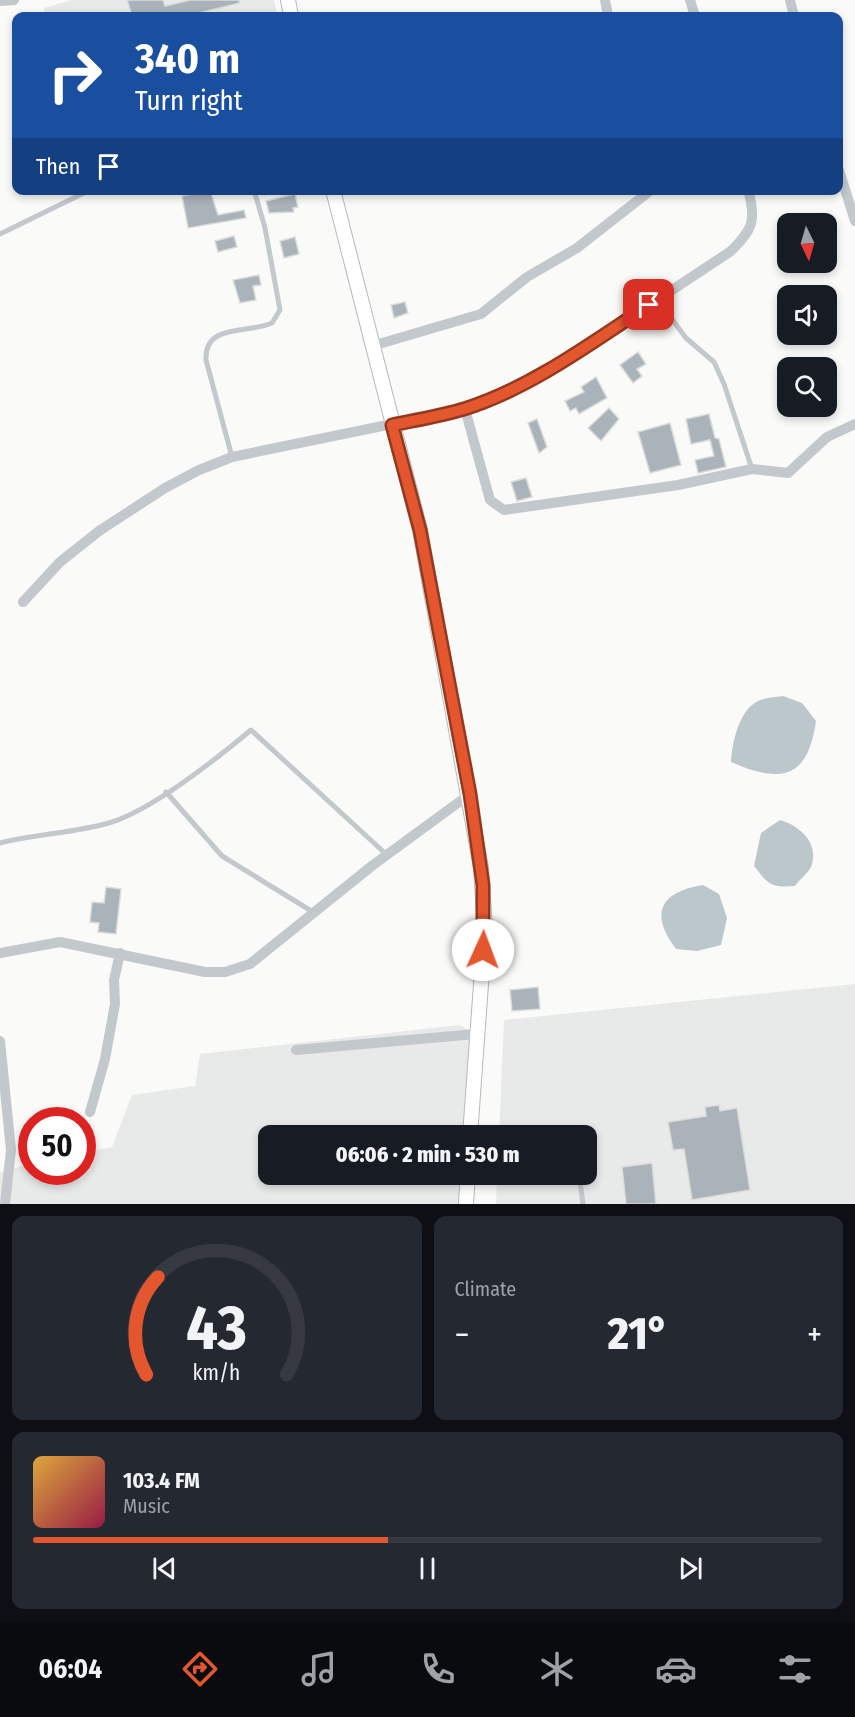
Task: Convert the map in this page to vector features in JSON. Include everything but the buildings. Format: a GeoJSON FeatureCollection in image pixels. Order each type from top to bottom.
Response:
{"type":"FeatureCollection","features":[{"type":"Feature","properties":{"kind":"main road"},"geometry":{"type":"LineString","coordinates":[[334,195],[420,530],[470,794],[481,868],[484,911],[481,990],[471,1125]]}},
{"type":"Feature","properties":{"kind":"main road"},"geometry":{"type":"LineString","coordinates":[[466,1204],[467,1185]]}},
{"type":"Feature","properties":{"kind":"street"},"geometry":{"type":"LineString","coordinates":[[0,1],[14,0]]}},
{"type":"Feature","properties":{"kind":"street"},"geometry":{"type":"LineString","coordinates":[[843,183],[855,221]]}},
{"type":"Feature","properties":{"kind":"street"},"geometry":{"type":"LineString","coordinates":[[372,346],[481,314],[527,277],[577,249],[645,195]]}},
{"type":"Feature","properties":{"kind":"street"},"geometry":{"type":"LineString","coordinates":[[23,602],[60,562],[99,531],[165,488],[232,457],[465,409],[509,390],[577,353],[731,251],[748,233],[753,214],[749,195]]}},
{"type":"Feature","properties":{"kind":"street"},"geometry":{"type":"LineString","coordinates":[[465,409],[490,500],[504,510],[678,485],[752,469],[788,473],[827,437],[855,424]]}},
{"type":"Feature","properties":{"kind":"street"},"geometry":{"type":"LineString","coordinates":[[0,953],[60,942],[205,972],[225,972],[250,964],[387,855],[470,794]]}},
{"type":"Feature","properties":{"kind":"street"},"geometry":{"type":"LineString","coordinates":[[91,1107],[105,1059],[115,1004],[114,980],[120,953]]}},
{"type":"Feature","properties":{"kind":"street"},"geometry":{"type":"LineString","coordinates":[[296,1050],[476,1034]]}},
{"type":"Feature","properties":{"kind":"street"},"geometry":{"type":"LineString","coordinates":[[0,1041],[10,1150],[4,1204]]}},
{"type":"Feature","properties":{"kind":"lane"},"geometry":{"type":"LineString","coordinates":[[0,234],[80,195]]}},
{"type":"Feature","properties":{"kind":"lane"},"geometry":{"type":"LineString","coordinates":[[232,457],[206,360],[207,346],[218,334],[272,323],[280,310],[265,228],[255,195]]}},
{"type":"Feature","properties":{"kind":"lane"},"geometry":{"type":"LineString","coordinates":[[657,299],[686,338],[714,362],[724,384],[752,469]]}},
{"type":"Feature","properties":{"kind":"lane"},"geometry":{"type":"LineString","coordinates":[[0,843],[110,822],[166,792],[223,753],[251,730],[387,855]]}},
{"type":"Feature","properties":{"kind":"lane"},"geometry":{"type":"LineString","coordinates":[[166,792],[222,856],[315,913]]}},
{"type":"Feature","properties":{"kind":"lane"},"geometry":{"type":"LineString","coordinates":[[580,1185],[583,1204]]}},
{"type":"Feature","properties":{"kind":"shaded area"},"geometry":{"type":"Polygon","coordinates":[[[72,0],[274,0],[277,12],[45,12],[44,8],[72,0]]]}},
{"type":"Feature","properties":{"kind":"shaded area"},"geometry":{"type":"Polygon","coordinates":[[[783,696],[802,703],[816,721],[812,740],[799,765],[789,772],[778,774],[764,773],[731,762],[741,719],[751,705],[767,698],[783,696]]]}},
{"type":"Feature","properties":{"kind":"shaded area"},"geometry":{"type":"Polygon","coordinates":[[[780,820],[801,831],[813,850],[811,867],[795,886],[775,885],[763,877],[754,866],[761,833],[780,820]]]}},
{"type":"Feature","properties":{"kind":"shaded area"},"geometry":{"type":"Polygon","coordinates":[[[703,885],[719,894],[727,918],[721,945],[697,951],[676,949],[663,925],[661,915],[663,906],[677,893],[703,885]]]}},
{"type":"Feature","properties":{"kind":"shaded area"},"geometry":{"type":"Polygon","coordinates":[[[855,984],[855,1204],[496,1204],[497,1185],[597,1185],[597,1125],[499,1125],[504,1020],[855,984]]]}},
{"type":"Feature","properties":{"kind":"shaded area"},"geometry":{"type":"Polygon","coordinates":[[[460,1025],[476,1034],[471,1125],[258,1125],[258,1185],[467,1185],[466,1204],[0,1204],[0,1172],[18,1167],[18,1185],[96,1185],[96,1150],[112,1147],[132,1095],[195,1086],[200,1054],[460,1025]]]}},
{"type":"Feature","properties":{"kind":"route"},"geometry":{"type":"LineString","coordinates":[[483,950],[485,929],[483,885],[470,794],[420,530],[392,425],[465,409],[509,390],[577,353],[649,305]]}}]}
